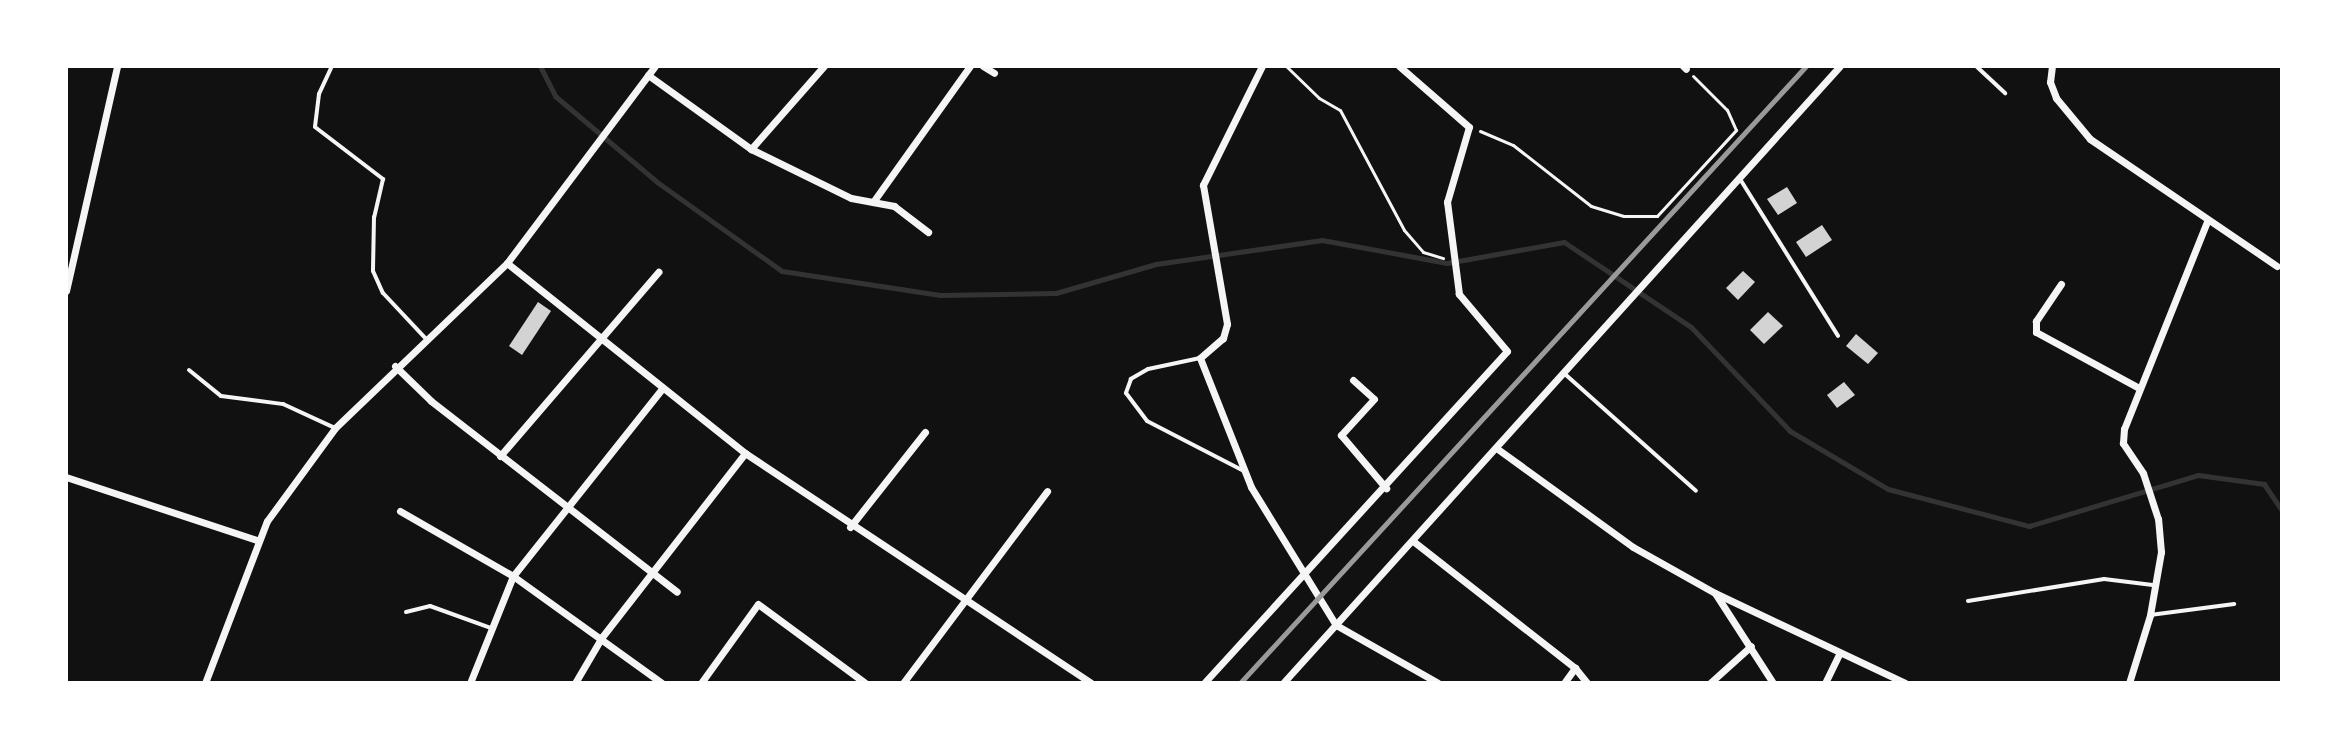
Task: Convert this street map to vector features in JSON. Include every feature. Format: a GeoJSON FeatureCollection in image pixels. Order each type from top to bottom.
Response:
{"type":"FeatureCollection","features":[{"type":"Feature","properties":{"kind":"street"},"geometry":{"type":"LineString","coordinates":[[66,291],[117,66]]}},
{"type":"Feature","properties":{"kind":"street"},"geometry":{"type":"LineString","coordinates":[[205,683],[257,540],[335,428],[395,366],[427,340],[507,263],[655,66]]}},
{"type":"Feature","properties":{"kind":"street"},"geometry":{"type":"LineString","coordinates":[[751,149],[824,66]]}},
{"type":"Feature","properties":{"kind":"street"},"geometry":{"type":"LineString","coordinates":[[873,202],[970,66]]}},
{"type":"Feature","properties":{"kind":"street"},"geometry":{"type":"LineString","coordinates":[[983,66],[994,73]]}},
{"type":"Feature","properties":{"kind":"street"},"geometry":{"type":"LineString","coordinates":[[1262,66],[1203,185],[1227,324],[1223,338],[1200,358],[1245,472],[1336,625],[1438,683]]}},
{"type":"Feature","properties":{"kind":"street"},"geometry":{"type":"LineString","coordinates":[[1204,683],[1305,571],[1386,488],[1507,351],[1459,294],[1447,202],[1469,127],[1399,66]]}},
{"type":"Feature","properties":{"kind":"street"},"geometry":{"type":"LineString","coordinates":[[1283,683],[1499,450],[1840,66]]}},
{"type":"Feature","properties":{"kind":"street"},"geometry":{"type":"LineString","coordinates":[[2052,66],[2050,82],[2056,98],[2090,139],[2279,269]]}},
{"type":"Feature","properties":{"kind":"street"},"geometry":{"type":"LineString","coordinates":[[648,75],[751,149],[851,198],[894,206],[928,232]]}},
{"type":"Feature","properties":{"kind":"street"},"geometry":{"type":"LineString","coordinates":[[2129,683],[2150,615],[2161,552],[2158,519],[2143,473],[2123,443],[2139,388],[2207,222]]}},
{"type":"Feature","properties":{"kind":"street"},"geometry":{"type":"LineString","coordinates":[[507,263],[745,453],[850,527],[1091,683]]}},
{"type":"Feature","properties":{"kind":"street"},"geometry":{"type":"LineString","coordinates":[[500,456],[658,272]]}},
{"type":"Feature","properties":{"kind":"street"},"geometry":{"type":"LineString","coordinates":[[2061,284],[2036,321],[2036,332],[2139,388]]}},
{"type":"Feature","properties":{"kind":"street"},"geometry":{"type":"LineString","coordinates":[[395,366],[500,456],[677,592]]}},
{"type":"Feature","properties":{"kind":"street"},"geometry":{"type":"LineString","coordinates":[[1353,380],[1374,399],[1341,435],[1386,488]]}},
{"type":"Feature","properties":{"kind":"street"},"geometry":{"type":"LineString","coordinates":[[470,683],[513,576],[662,389]]}},
{"type":"Feature","properties":{"kind":"street"},"geometry":{"type":"LineString","coordinates":[[850,527],[925,432]]}},
{"type":"Feature","properties":{"kind":"street"},"geometry":{"type":"LineString","coordinates":[[1499,450],[1633,547],[1715,593],[1905,683]]}},
{"type":"Feature","properties":{"kind":"street"},"geometry":{"type":"LineString","coordinates":[[575,683],[602,637],[745,453]]}},
{"type":"Feature","properties":{"kind":"street"},"geometry":{"type":"LineString","coordinates":[[66,477],[257,540]]}},
{"type":"Feature","properties":{"kind":"street"},"geometry":{"type":"LineString","coordinates":[[903,683],[1047,491]]}},
{"type":"Feature","properties":{"kind":"street"},"geometry":{"type":"LineString","coordinates":[[400,511],[513,576],[662,683]]}},
{"type":"Feature","properties":{"kind":"street"},"geometry":{"type":"LineString","coordinates":[[1413,541],[1575,668],[1587,683]]}},
{"type":"Feature","properties":{"kind":"street"},"geometry":{"type":"LineString","coordinates":[[1715,593],[1773,683]]}},
{"type":"Feature","properties":{"kind":"street"},"geometry":{"type":"LineString","coordinates":[[701,683],[758,604],[865,683]]}},
{"type":"Feature","properties":{"kind":"street"},"geometry":{"type":"LineString","coordinates":[[1710,683],[1751,646]]}},
{"type":"Feature","properties":{"kind":"street"},"geometry":{"type":"LineString","coordinates":[[1825,683],[1839,654]]}},
{"type":"Feature","properties":{"kind":"street"},"geometry":{"type":"LineString","coordinates":[[1564,683],[1575,668]]}},
{"type":"Feature","properties":{"kind":"lane"},"geometry":{"type":"LineString","coordinates":[[332,66],[319,94],[315,127],[383,179],[374,217],[373,271],[383,293],[427,340]]}},
{"type":"Feature","properties":{"kind":"lane"},"geometry":{"type":"LineString","coordinates":[[1976,66],[2005,93]]}},
{"type":"Feature","properties":{"kind":"lane"},"geometry":{"type":"LineString","coordinates":[[1739,177],[1838,336]]}},
{"type":"Feature","properties":{"kind":"lane"},"geometry":{"type":"LineString","coordinates":[[1200,358],[1168,361],[1131,379],[1126,393],[1129,402],[1147,421],[1245,472]]}},
{"type":"Feature","properties":{"kind":"lane"},"geometry":{"type":"LineString","coordinates":[[189,370],[221,396],[283,404],[335,428]]}},
{"type":"Feature","properties":{"kind":"lane"},"geometry":{"type":"LineString","coordinates":[[1566,375],[1696,491]]}},
{"type":"Feature","properties":{"kind":"lane"},"geometry":{"type":"LineString","coordinates":[[1968,601],[2104,579],[2153,585]]}},
{"type":"Feature","properties":{"kind":"lane"},"geometry":{"type":"LineString","coordinates":[[2150,615],[2234,604]]}},
{"type":"Feature","properties":{"kind":"lane"},"geometry":{"type":"LineString","coordinates":[[406,612],[430,606],[492,629]]}},
{"type":"Feature","properties":{"kind":"path"},"geometry":{"type":"LineString","coordinates":[[1286,66],[1319,98],[1340,110],[1404,230],[1423,252],[1445,259]]}},
{"type":"Feature","properties":{"kind":"path"},"geometry":{"type":"LineString","coordinates":[[1469,127],[1513,145],[1591,206],[1624,216],[1657,216],[1736,130],[1727,110],[1685,68]]}},
{"type":"Feature","properties":{"kind":"building"},"geometry":{"type":"Polygon","coordinates":[[[1787,187],[1797,203],[1778,215],[1767,199],[1787,187]]]}},
{"type":"Feature","properties":{"kind":"building"},"geometry":{"type":"Polygon","coordinates":[[[1822,225],[1832,240],[1806,257],[1796,242],[1822,225]]]}},
{"type":"Feature","properties":{"kind":"building"},"geometry":{"type":"Polygon","coordinates":[[[1743,271],[1755,282],[1738,300],[1726,288],[1743,271]]]}},
{"type":"Feature","properties":{"kind":"building"},"geometry":{"type":"Polygon","coordinates":[[[538,302],[551,311],[522,355],[509,346],[538,302]]]}},
{"type":"Feature","properties":{"kind":"building"},"geometry":{"type":"Polygon","coordinates":[[[1768,312],[1783,326],[1764,344],[1750,330],[1768,312]]]}},
{"type":"Feature","properties":{"kind":"building"},"geometry":{"type":"Polygon","coordinates":[[[1856,334],[1878,353],[1868,364],[1846,346],[1856,334]]]}},
{"type":"Feature","properties":{"kind":"building"},"geometry":{"type":"Polygon","coordinates":[[[1844,382],[1855,395],[1837,408],[1827,395],[1844,382]]]}},
{"type":"Feature","properties":{"kind":"waterway"},"geometry":{"type":"LineString","coordinates":[[540,66],[555,96],[657,182],[782,271],[940,295],[1056,293],[1156,264],[1322,240],[1447,263],[1564,242],[1691,327],[1790,431],[1888,489],[2029,526],[2198,475],[2264,484],[2282,511]]}},
{"type":"Feature","properties":{"kind":"railway"},"geometry":{"type":"LineString","coordinates":[[1240,683],[1806,66]]}}]}
